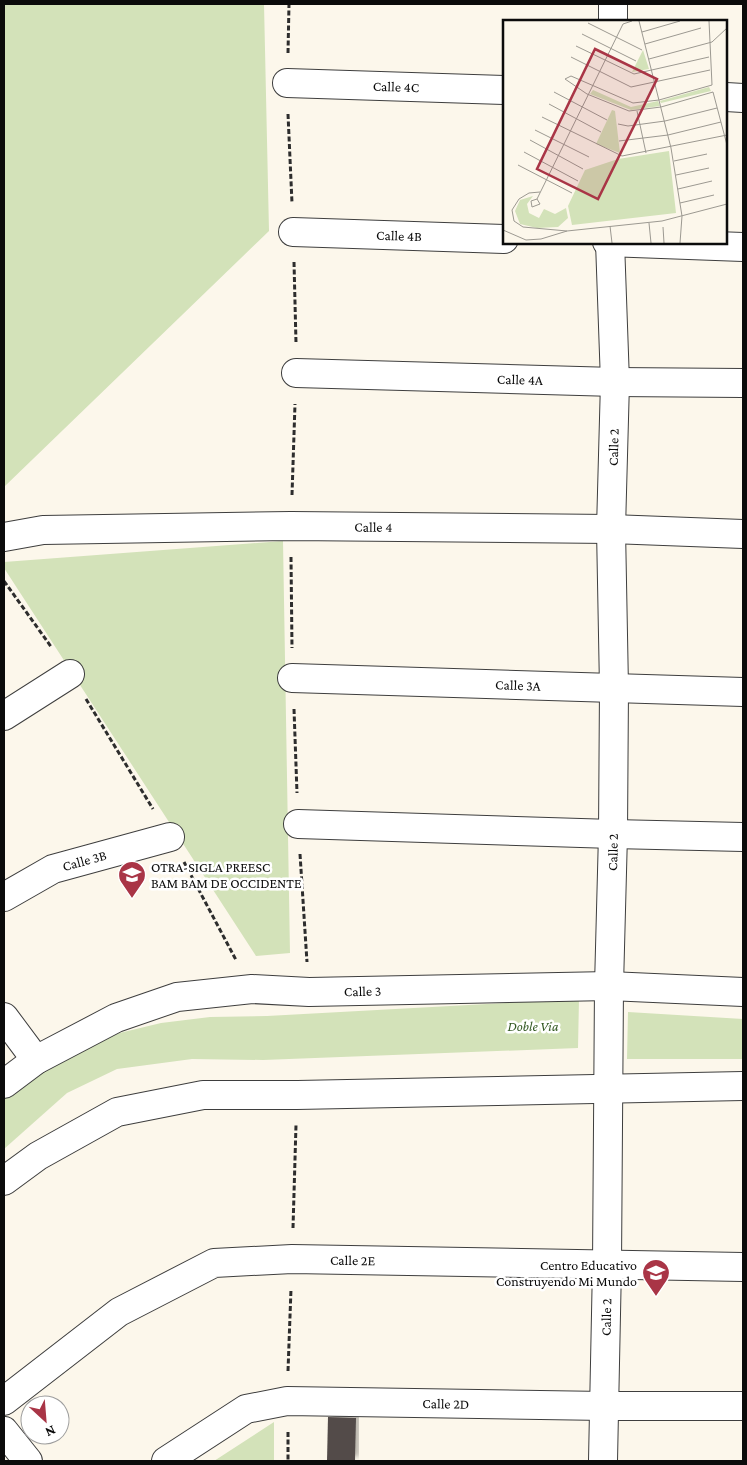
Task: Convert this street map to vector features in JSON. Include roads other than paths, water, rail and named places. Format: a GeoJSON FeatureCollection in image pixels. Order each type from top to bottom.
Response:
{"type":"FeatureCollection","features":[{"type":"Feature","properties":{"kind":"street"},"geometry":{"type":"LineString","coordinates":[[613,4],[613,20]]}},
{"type":"Feature","properties":{"kind":"street","name":"Calle 4C"},"geometry":{"type":"LineString","coordinates":[[287,83],[503,90]]}},
{"type":"Feature","properties":{"kind":"street"},"geometry":{"type":"LineString","coordinates":[[727,98],[743,98]]}},
{"type":"Feature","properties":{"kind":"street","name":"Calle 4B"},"geometry":{"type":"LineString","coordinates":[[293,232],[503,239]]}},
{"type":"Feature","properties":{"kind":"street","name":"Calle 2"},"geometry":{"type":"LineString","coordinates":[[603,1461],[614,688],[611,529],[615,382],[609,244]]}},
{"type":"Feature","properties":{"kind":"street"},"geometry":{"type":"LineString","coordinates":[[636,244],[743,248]]}},
{"type":"Feature","properties":{"kind":"street","name":"Calle 4A"},"geometry":{"type":"LineString","coordinates":[[296,373],[615,382],[743,382]]}},
{"type":"Feature","properties":{"kind":"street","name":"Calle 4"},"geometry":{"type":"LineString","coordinates":[[4,537],[43,530],[271,526],[611,529],[743,534]]}},
{"type":"Feature","properties":{"kind":"street"},"geometry":{"type":"LineString","coordinates":[[4,716],[70,674]]}},
{"type":"Feature","properties":{"kind":"street","name":"Calle 3A"},"geometry":{"type":"LineString","coordinates":[[292,678],[743,692]]}},
{"type":"Feature","properties":{"kind":"street"},"geometry":{"type":"LineString","coordinates":[[298,824],[743,837]]}},
{"type":"Feature","properties":{"kind":"street","name":"Calle 3B"},"geometry":{"type":"LineString","coordinates":[[4,897],[53,868],[170,837]]}},
{"type":"Feature","properties":{"kind":"street","name":"Calle 3"},"geometry":{"type":"LineString","coordinates":[[4,1084],[36,1060],[116,1018],[177,997],[252,990],[309,992],[609,986],[743,992]]}},
{"type":"Feature","properties":{"kind":"street"},"geometry":{"type":"LineString","coordinates":[[4,1017],[36,1060]]}},
{"type":"Feature","properties":{"kind":"street"},"geometry":{"type":"LineString","coordinates":[[4,1181],[38,1156],[117,1112],[203,1094],[297,1095],[743,1086]]}},
{"type":"Feature","properties":{"kind":"street","name":"Calle 2E"},"geometry":{"type":"LineString","coordinates":[[4,1401],[119,1312],[214,1263],[292,1259],[743,1267]]}},
{"type":"Feature","properties":{"kind":"street","name":"Calle 2D"},"geometry":{"type":"LineString","coordinates":[[166,1461],[246,1409],[287,1401],[605,1406],[743,1406]]}},
{"type":"Feature","properties":{"kind":"street"},"geometry":{"type":"LineString","coordinates":[[4,1431],[28,1461]]}},
{"type":"Feature","properties":{"kind":"place","name":"OTRA-SIGLA PREESC BAM BAM DE OCCIDENTE"},"geometry":{"type":"Point","coordinates":[132,899]}},
{"type":"Feature","properties":{"kind":"place","name":"Centro Educativo Construyendo Mi Mundo"},"geometry":{"type":"Point","coordinates":[656,1297]}},
{"type":"Feature","properties":{"kind":"park label","name":"Doble Via"},"geometry":{"type":"Point","coordinates":[533,1026]}}]}
